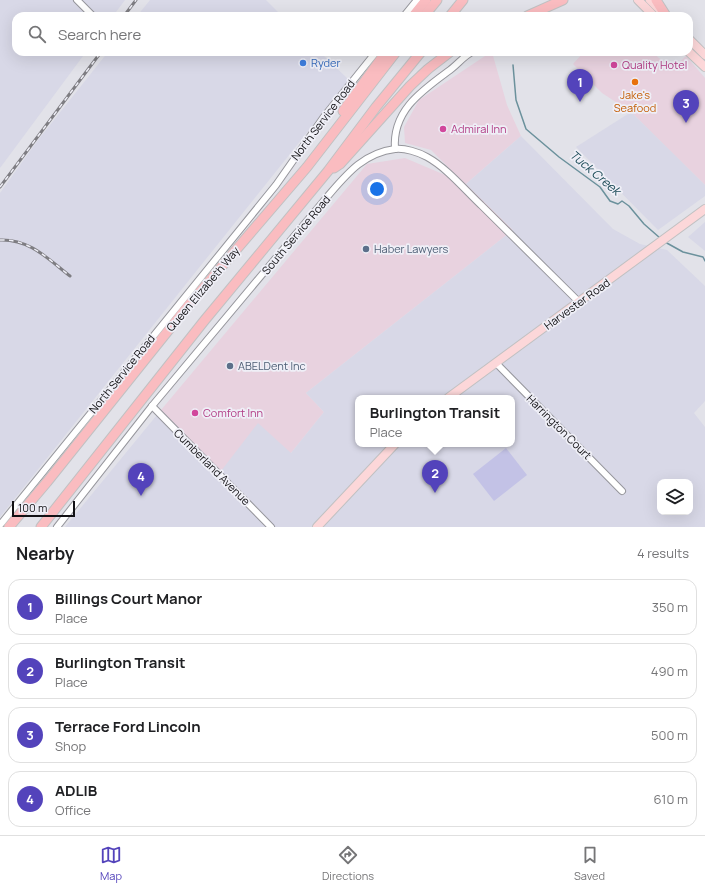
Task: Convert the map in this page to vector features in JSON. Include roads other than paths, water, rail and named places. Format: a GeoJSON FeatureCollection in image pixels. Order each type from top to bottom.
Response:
{"type":"FeatureCollection","features":[{"type":"Feature","properties":{"kind":"highway"},"geometry":{"type":"LineString","coordinates":[[416,12],[426,0]]}},
{"type":"Feature","properties":{"kind":"highway"},"geometry":{"type":"LineString","coordinates":[[427,12],[437,0]]}},
{"type":"Feature","properties":{"kind":"highway"},"geometry":{"type":"LineString","coordinates":[[453,12],[463,0]]}},
{"type":"Feature","properties":{"kind":"highway"},"geometry":{"type":"LineString","coordinates":[[536,12],[563,0]]}},
{"type":"Feature","properties":{"kind":"highway"},"geometry":{"type":"LineString","coordinates":[[656,0],[664,12]]}},
{"type":"Feature","properties":{"kind":"highway"},"geometry":{"type":"LineString","coordinates":[[307,167],[311,153],[383,56]]}},
{"type":"Feature","properties":{"kind":"highway","name":"Queen Elizabeth Way"},"geometry":{"type":"LineString","coordinates":[[9,527],[47,482],[187,307],[307,167],[393,56]]}},
{"type":"Feature","properties":{"kind":"highway","name":"Queen Elizabeth Way"},"geometry":{"type":"LineString","coordinates":[[41,527],[196,331],[328,171],[417,56]]}},
{"type":"Feature","properties":{"kind":"highway"},"geometry":{"type":"LineString","coordinates":[[328,171],[340,164],[410,86],[428,68],[444,56]]}},
{"type":"Feature","properties":{"kind":"main road"},"geometry":{"type":"LineString","coordinates":[[638,0],[650,12]]}},
{"type":"Feature","properties":{"kind":"main road"},"geometry":{"type":"LineString","coordinates":[[650,0],[662,12]]}},
{"type":"Feature","properties":{"kind":"main road"},"geometry":{"type":"LineString","coordinates":[[693,43],[705,55]]}},
{"type":"Feature","properties":{"kind":"main road"},"geometry":{"type":"LineString","coordinates":[[693,56],[705,67]]}},
{"type":"Feature","properties":{"kind":"main road","name":"Harvester Road"},"geometry":{"type":"LineString","coordinates":[[452,395],[705,208]]}},
{"type":"Feature","properties":{"kind":"main road"},"geometry":{"type":"LineString","coordinates":[[317,527],[392,447]]}},
{"type":"Feature","properties":{"kind":"street"},"geometry":{"type":"LineString","coordinates":[[77,0],[89,12]]}},
{"type":"Feature","properties":{"kind":"street"},"geometry":{"type":"LineString","coordinates":[[407,12],[417,0]]}},
{"type":"Feature","properties":{"kind":"street","name":"North Service Road"},"geometry":{"type":"LineString","coordinates":[[0,525],[276,185],[323,118],[373,56]]}},
{"type":"Feature","properties":{"kind":"street"},"geometry":{"type":"LineString","coordinates":[[395,149],[396,132],[401,116],[429,84],[467,56]]}},
{"type":"Feature","properties":{"kind":"street","name":"South Service Road"},"geometry":{"type":"LineString","coordinates":[[57,527],[152,406],[344,178],[361,161],[368,157],[395,149],[407,150],[426,157],[444,170],[579,302]]}},
{"type":"Feature","properties":{"kind":"street","name":"Harrington Court"},"geometry":{"type":"LineString","coordinates":[[496,363],[622,491]]}},
{"type":"Feature","properties":{"kind":"street","name":"Cumberland Avenue"},"geometry":{"type":"LineString","coordinates":[[152,406],[271,527]]}},
{"type":"Feature","properties":{"kind":"waterway","name":"Tuck Creek"},"geometry":{"type":"LineString","coordinates":[[513,65],[516,100],[526,129],[559,157],[600,187],[610,201],[618,204],[622,201],[629,206],[644,224],[660,238]]}},
{"type":"Feature","properties":{"kind":"waterway","name":"Tuck Creek"},"geometry":{"type":"LineString","coordinates":[[665,242],[683,252],[703,257],[705,261]]}},
{"type":"Feature","properties":{"kind":"railway"},"geometry":{"type":"LineString","coordinates":[[127,12],[136,0]]}},
{"type":"Feature","properties":{"kind":"railway"},"geometry":{"type":"LineString","coordinates":[[0,187],[98,56]]}},
{"type":"Feature","properties":{"kind":"railway"},"geometry":{"type":"LineString","coordinates":[[0,240],[30,246],[70,276]]}},
{"type":"Feature","properties":{"kind":"place","name":"Ryder"},"geometry":{"type":"Point","coordinates":[303,63]}},
{"type":"Feature","properties":{"kind":"place","name":"Quality Hotel"},"geometry":{"type":"Point","coordinates":[614,65]}},
{"type":"Feature","properties":{"kind":"place","name":"Jake's Seafood"},"geometry":{"type":"Point","coordinates":[635,82]}},
{"type":"Feature","properties":{"kind":"place","name":"Billings Court Manor"},"geometry":{"type":"Point","coordinates":[580,102]}},
{"type":"Feature","properties":{"kind":"place","name":"Terrace Ford Lincoln"},"geometry":{"type":"Point","coordinates":[686,123]}},
{"type":"Feature","properties":{"kind":"place","name":"Admiral Inn"},"geometry":{"type":"Point","coordinates":[443,129]}},
{"type":"Feature","properties":{"kind":"place","name":"Haber Lawyers"},"geometry":{"type":"Point","coordinates":[366,249]}},
{"type":"Feature","properties":{"kind":"place","name":"ABELDent Inc"},"geometry":{"type":"Point","coordinates":[230,366]}},
{"type":"Feature","properties":{"kind":"place","name":"Comfort Inn"},"geometry":{"type":"Point","coordinates":[195,413]}},
{"type":"Feature","properties":{"kind":"place","name":"Burlington Transit"},"geometry":{"type":"Point","coordinates":[435,493]}},
{"type":"Feature","properties":{"kind":"place","name":"ADLIB"},"geometry":{"type":"Point","coordinates":[141,496]}}]}
